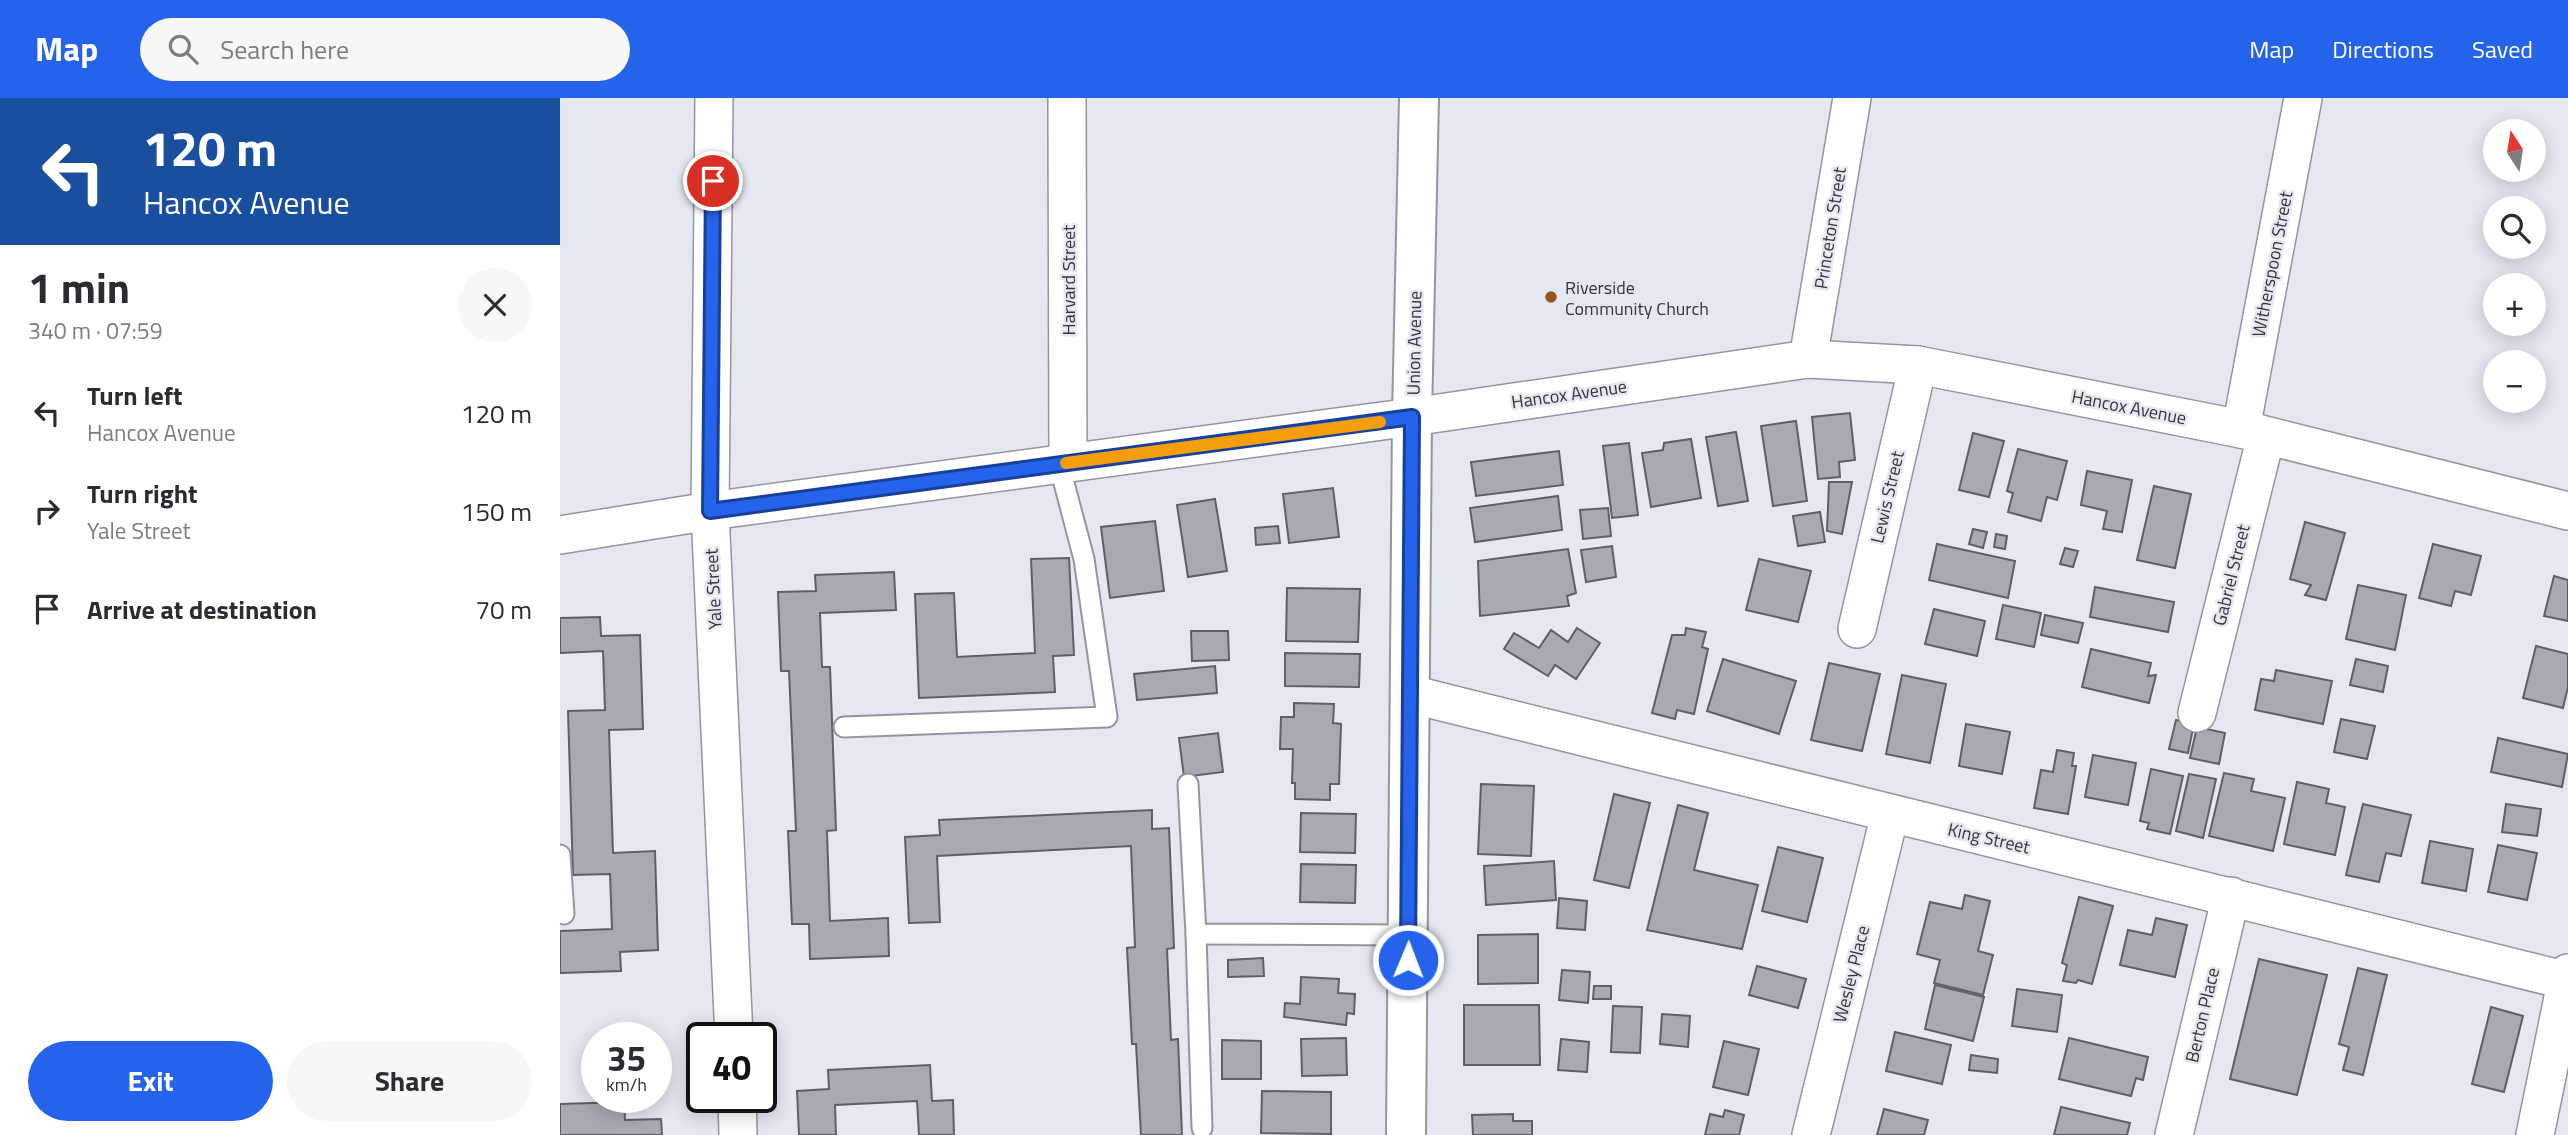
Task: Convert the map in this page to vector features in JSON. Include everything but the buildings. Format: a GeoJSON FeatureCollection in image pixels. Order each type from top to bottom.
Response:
{"type":"FeatureCollection","features":[{"type":"Feature","properties":{"kind":"street","name":"Yale Street"},"geometry":{"type":"LineString","coordinates":[[714,98],[710,511],[733,1022]]}},
{"type":"Feature","properties":{"kind":"street","name":"Harvard Street"},"geometry":{"type":"LineString","coordinates":[[1063,463],[1067,98]]}},
{"type":"Feature","properties":{"kind":"street","name":"Union Avenue"},"geometry":{"type":"LineString","coordinates":[[1406,1135],[1412,417],[1419,98]]}},
{"type":"Feature","properties":{"kind":"street","name":"Princeton Street"},"geometry":{"type":"LineString","coordinates":[[1808,359],[1852,98]]}},
{"type":"Feature","properties":{"kind":"street","name":"Witherspoon Street"},"geometry":{"type":"LineString","coordinates":[[2253,433],[2303,98]]}},
{"type":"Feature","properties":{"kind":"street","name":"Hancox Avenue"},"geometry":{"type":"LineString","coordinates":[[560,535],[710,511],[1412,417],[1808,359],[1918,365],[2253,433],[2568,511]]}},
{"type":"Feature","properties":{"kind":"street","name":"Lewis Street"},"geometry":{"type":"LineString","coordinates":[[1857,629],[1918,365]]}},
{"type":"Feature","properties":{"kind":"street","name":"Gabriel Street"},"geometry":{"type":"LineString","coordinates":[[2197,713],[2253,433]]}},
{"type":"Feature","properties":{"kind":"street","name":"King Street"},"geometry":{"type":"LineString","coordinates":[[1410,694],[1890,814],[2567,978]]}},
{"type":"Feature","properties":{"kind":"street","name":"Wesley Place"},"geometry":{"type":"LineString","coordinates":[[1811,1135],[1890,814]]}},
{"type":"Feature","properties":{"kind":"street","name":"Berton Place"},"geometry":{"type":"LineString","coordinates":[[2174,1135],[2231,896]]}},
{"type":"Feature","properties":{"kind":"street"},"geometry":{"type":"LineString","coordinates":[[2535,1135],[2567,978]]}},
{"type":"Feature","properties":{"kind":"street"},"geometry":{"type":"LineString","coordinates":[[737,1113],[738,1135]]}},
{"type":"Feature","properties":{"kind":"lane"},"geometry":{"type":"LineString","coordinates":[[844,727],[1107,717],[1083,559],[1063,463]]}},
{"type":"Feature","properties":{"kind":"lane"},"geometry":{"type":"LineString","coordinates":[[1188,784],[1202,1128]]}},
{"type":"Feature","properties":{"kind":"lane"},"geometry":{"type":"LineString","coordinates":[[560,855],[564,914]]}},
{"type":"Feature","properties":{"kind":"lane"},"geometry":{"type":"LineString","coordinates":[[1196,933],[1408,936]]}},
{"type":"Feature","properties":{"kind":"slow traffic"},"geometry":{"type":"LineString","coordinates":[[1066,463],[1380,422]]}},
{"type":"Feature","properties":{"kind":"place","name":"Riverside Community Church"},"geometry":{"type":"Point","coordinates":[1551,297]}},
{"type":"Feature","properties":{"kind":"route"},"geometry":{"type":"LineString","coordinates":[[713,181],[710,511],[1412,417],[1408,960]]}}]}
